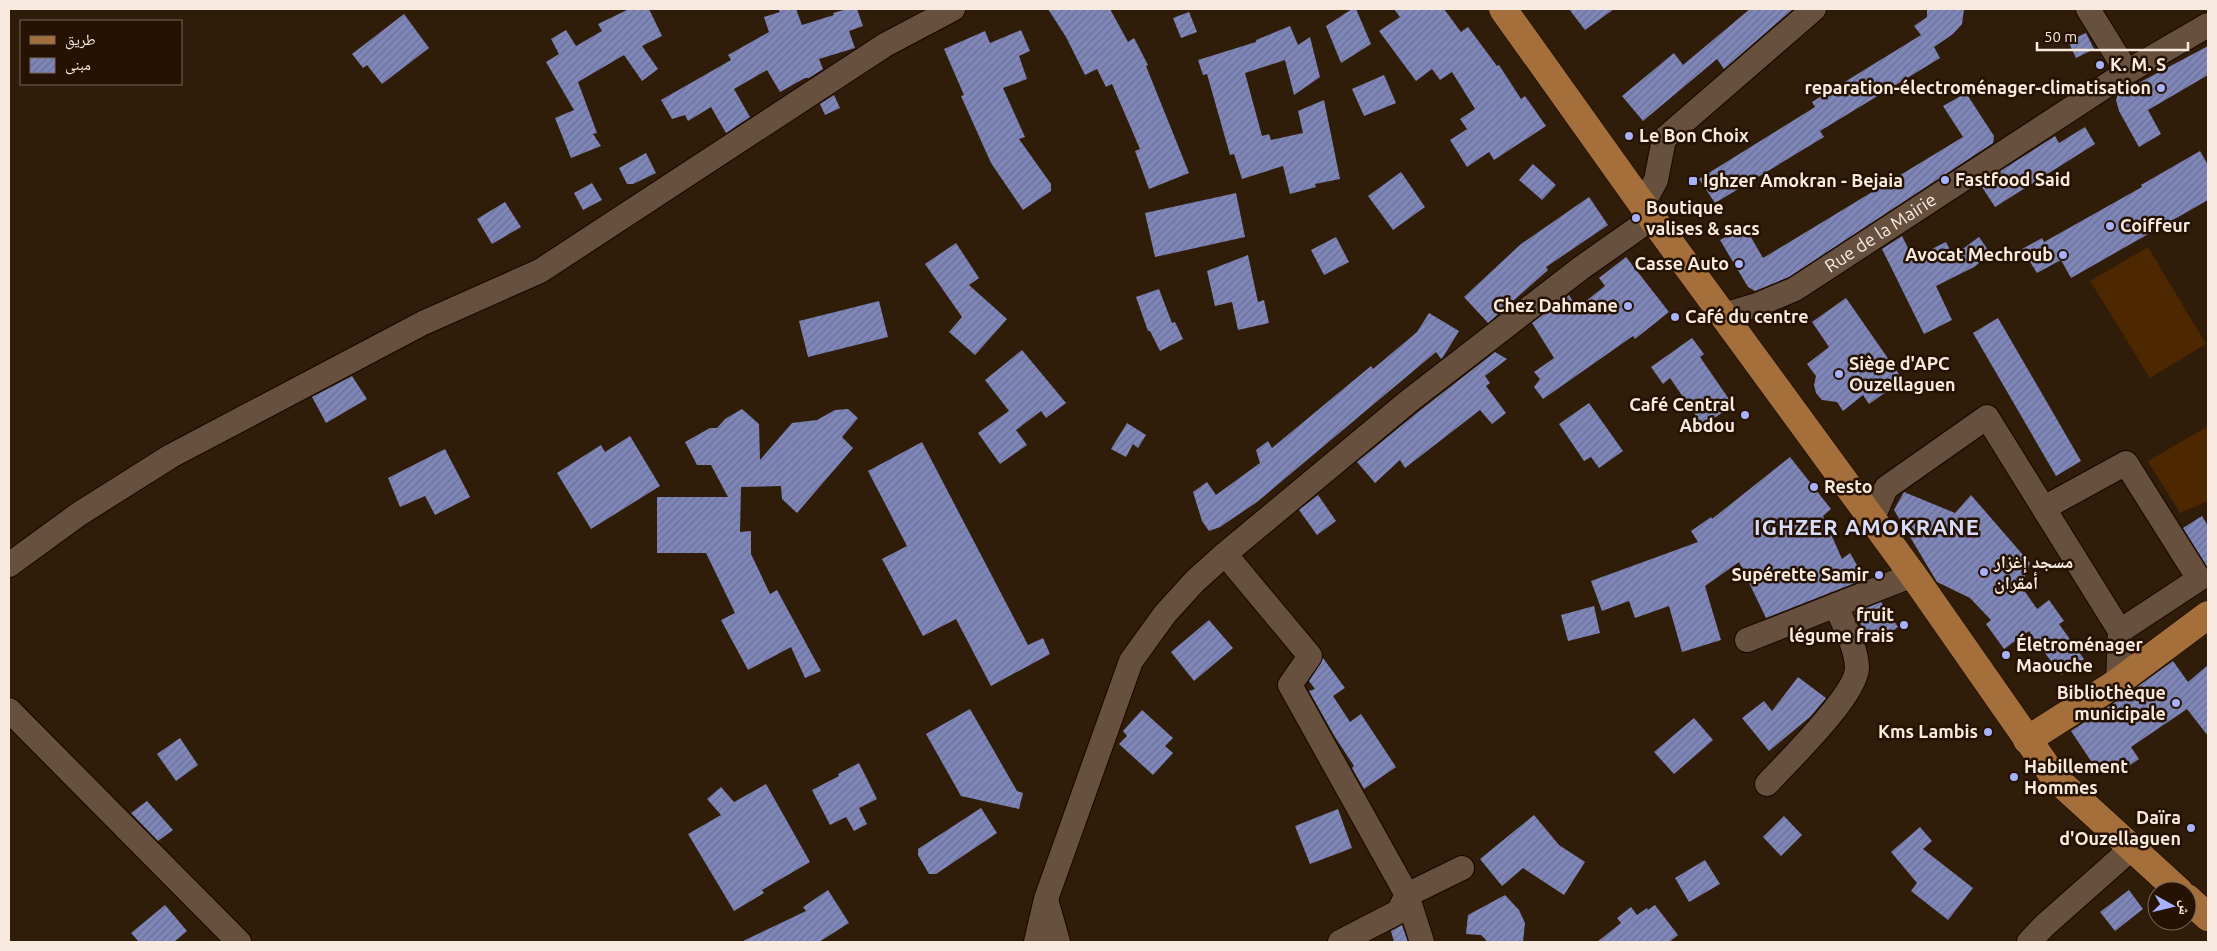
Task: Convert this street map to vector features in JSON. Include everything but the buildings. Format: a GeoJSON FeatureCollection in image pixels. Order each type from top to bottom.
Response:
{"type":"FeatureCollection","features":[{"type":"Feature","properties":{"kind":"main road"},"geometry":{"type":"LineString","coordinates":[[1503,9],[1647,211],[1913,575],[2054,777],[2168,881]]}},
{"type":"Feature","properties":{"kind":"main road"},"geometry":{"type":"LineString","coordinates":[[2027,740],[2118,682],[2208,615]]}},
{"type":"Feature","properties":{"kind":"main road"},"geometry":{"type":"LineString","coordinates":[[2197,908],[2208,918]]}},
{"type":"Feature","properties":{"kind":"street"},"geometry":{"type":"LineString","coordinates":[[9,565],[79,514],[171,456],[423,323],[540,272],[885,45],[953,9]]}},
{"type":"Feature","properties":{"kind":"street"},"geometry":{"type":"LineString","coordinates":[[1036,942],[1046,899],[1131,661],[1165,614],[1195,581],[1225,554],[1417,395],[1581,268],[1647,211],[1656,180],[1664,139],[1814,9]]}},
{"type":"Feature","properties":{"kind":"street"},"geometry":{"type":"LineString","coordinates":[[2088,9],[2127,72]]}},
{"type":"Feature","properties":{"kind":"street","name":"Rue de la Mairie"},"geometry":{"type":"LineString","coordinates":[[1723,315],[1757,305],[1795,289],[2127,72],[2208,25]]}},
{"type":"Feature","properties":{"kind":"street"},"geometry":{"type":"LineString","coordinates":[[1872,520],[1886,488],[1987,417],[2120,631],[2118,682]]}},
{"type":"Feature","properties":{"kind":"street"},"geometry":{"type":"LineString","coordinates":[[2044,508],[2126,463],[2199,579],[2120,631]]}},
{"type":"Feature","properties":{"kind":"street"},"geometry":{"type":"LineString","coordinates":[[1225,554],[1310,656],[1290,685],[1407,895],[1422,942]]}},
{"type":"Feature","properties":{"kind":"street"},"geometry":{"type":"LineString","coordinates":[[1747,640],[1913,575]]}},
{"type":"Feature","properties":{"kind":"street"},"geometry":{"type":"LineString","coordinates":[[1767,784],[1844,698],[1855,678],[1857,667],[1853,650],[1836,605]]}},
{"type":"Feature","properties":{"kind":"street"},"geometry":{"type":"LineString","coordinates":[[9,710],[239,942]]}},
{"type":"Feature","properties":{"kind":"street"},"geometry":{"type":"LineString","coordinates":[[2029,942],[2044,926],[2132,848]]}},
{"type":"Feature","properties":{"kind":"street"},"geometry":{"type":"LineString","coordinates":[[1340,942],[1398,912],[1407,895],[1462,868]]}},
{"type":"Feature","properties":{"kind":"street"},"geometry":{"type":"LineString","coordinates":[[1046,899],[1058,942]]}},
{"type":"Feature","properties":{"kind":"shaded area"},"geometry":{"type":"Polygon","coordinates":[[[2148,247],[2206,344],[2150,378],[2090,281],[2148,247]]]}},
{"type":"Feature","properties":{"kind":"shaded area"},"geometry":{"type":"Polygon","coordinates":[[[2208,426],[2208,501],[2180,513],[2148,461],[2208,426]]]}},
{"type":"Feature","properties":{"kind":"place","name":"K. M. S"},"geometry":{"type":"Point","coordinates":[2100,65]}},
{"type":"Feature","properties":{"kind":"place","name":"reparation-électroménager-climatisation"},"geometry":{"type":"Point","coordinates":[2161,88]}},
{"type":"Feature","properties":{"kind":"place","name":"Le Bon Choix"},"geometry":{"type":"Point","coordinates":[1629,136]}},
{"type":"Feature","properties":{"kind":"place","name":"Fastfood Said"},"geometry":{"type":"Point","coordinates":[1945,180]}},
{"type":"Feature","properties":{"kind":"place","name":"Ighzer Amokran - Bejaia"},"geometry":{"type":"Point","coordinates":[1693,181]}},
{"type":"Feature","properties":{"kind":"place","name":"Boutique valises & sacs"},"geometry":{"type":"Point","coordinates":[1636,218]}},
{"type":"Feature","properties":{"kind":"place","name":"Coiffeur"},"geometry":{"type":"Point","coordinates":[2110,226]}},
{"type":"Feature","properties":{"kind":"place","name":"Avocat Mechroub"},"geometry":{"type":"Point","coordinates":[2063,255]}},
{"type":"Feature","properties":{"kind":"place","name":"Casse Auto"},"geometry":{"type":"Point","coordinates":[1739,264]}},
{"type":"Feature","properties":{"kind":"place","name":"Chez Dahmane"},"geometry":{"type":"Point","coordinates":[1628,306]}},
{"type":"Feature","properties":{"kind":"place","name":"Café du centre"},"geometry":{"type":"Point","coordinates":[1675,317]}},
{"type":"Feature","properties":{"kind":"place","name":"Siège d'APC Ouzellaguen"},"geometry":{"type":"Point","coordinates":[1839,374]}},
{"type":"Feature","properties":{"kind":"place","name":"Café Central Abdou"},"geometry":{"type":"Point","coordinates":[1745,415]}},
{"type":"Feature","properties":{"kind":"place","name":"Resto"},"geometry":{"type":"Point","coordinates":[1814,487]}},
{"type":"Feature","properties":{"kind":"place","name":"مسجد إغزار أمقران"},"geometry":{"type":"Point","coordinates":[1984,572]}},
{"type":"Feature","properties":{"kind":"place","name":"Supérette Samir"},"geometry":{"type":"Point","coordinates":[1879,575]}},
{"type":"Feature","properties":{"kind":"place","name":"fruit légume frais"},"geometry":{"type":"Point","coordinates":[1904,625]}},
{"type":"Feature","properties":{"kind":"place","name":"Életroménager Maouche"},"geometry":{"type":"Point","coordinates":[2006,655]}},
{"type":"Feature","properties":{"kind":"place","name":"Bibliothèque municipale"},"geometry":{"type":"Point","coordinates":[2176,703]}},
{"type":"Feature","properties":{"kind":"place","name":"Kms Lambis"},"geometry":{"type":"Point","coordinates":[1988,732]}},
{"type":"Feature","properties":{"kind":"place","name":"Habillement Hommes"},"geometry":{"type":"Point","coordinates":[2014,777]}},
{"type":"Feature","properties":{"kind":"place","name":"Daïra d'Ouzellaguen"},"geometry":{"type":"Point","coordinates":[2191,828]}},
{"type":"Feature","properties":{"kind":"district","name":"IGHZER AMOKRANE"},"geometry":{"type":"Point","coordinates":[1867,527]}}]}
